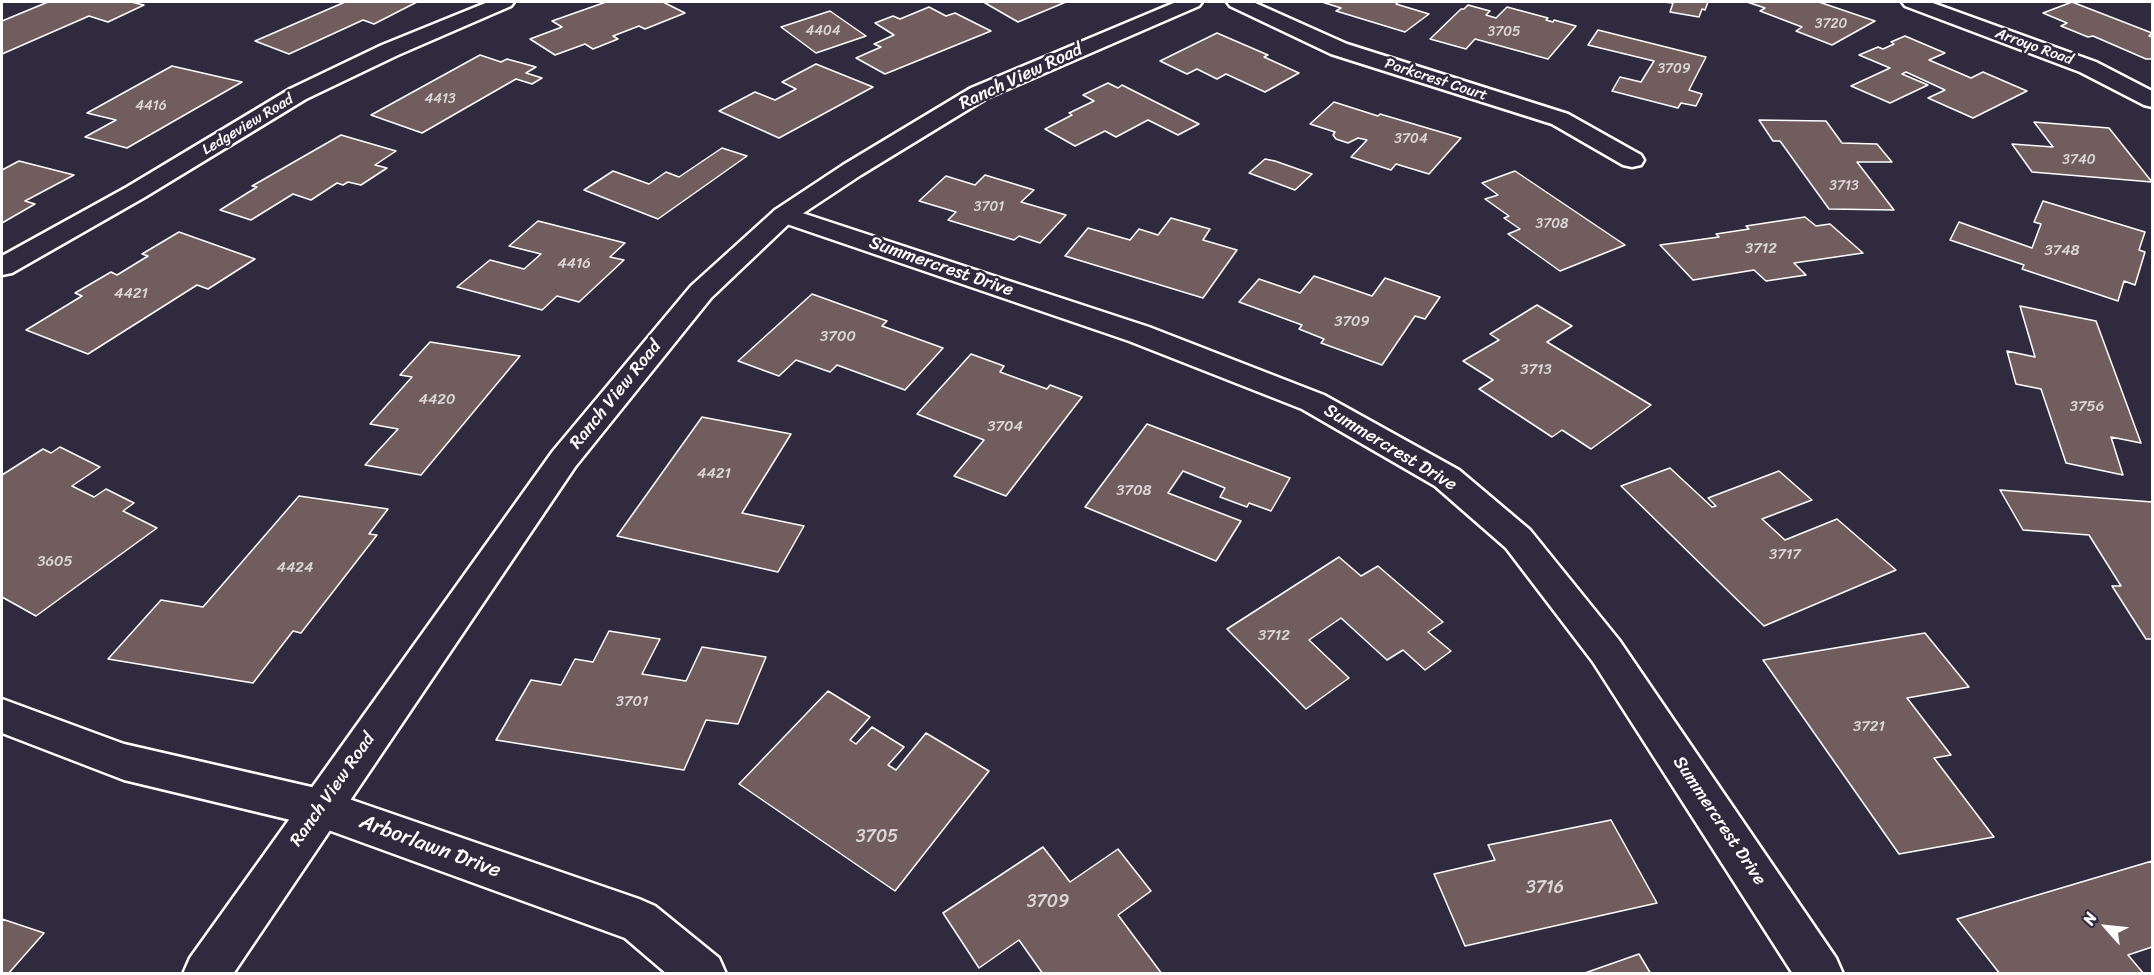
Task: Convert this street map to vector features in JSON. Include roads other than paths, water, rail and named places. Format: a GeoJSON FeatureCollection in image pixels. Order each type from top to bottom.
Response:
{"type":"FeatureCollection","features":[{"type":"Feature","properties":{"kind":"street","name":"Ledgeview Road"},"geometry":{"type":"LineString","coordinates":[[2,267],[136,192],[298,94],[390,50],[504,2]]}},
{"type":"Feature","properties":{"kind":"street","name":"Ranch View Road"},"geometry":{"type":"LineString","coordinates":[[206,974],[564,459],[701,292],[784,215],[852,170],[979,93],[1192,2]]}},
{"type":"Feature","properties":{"kind":"street","name":"Parkcrest Court"},"geometry":{"type":"LineString","coordinates":[[1238,2],[1339,49],[1560,119],[1632,160]]}},
{"type":"Feature","properties":{"kind":"street","name":"Arroyo Road"},"geometry":{"type":"LineString","coordinates":[[1912,2],[2088,67],[2152,100]]}},
{"type":"Feature","properties":{"kind":"street","name":"Summercrest Drive"},"geometry":{"type":"LineString","coordinates":[[784,215],[1139,334],[1313,402],[1447,478],[1518,539],[1606,651],[1820,974]]}},
{"type":"Feature","properties":{"kind":"street","name":"Arborlawn Drive"},"geometry":{"type":"LineString","coordinates":[[2,716],[124,762],[320,808],[639,921],[703,974]]}}]}
